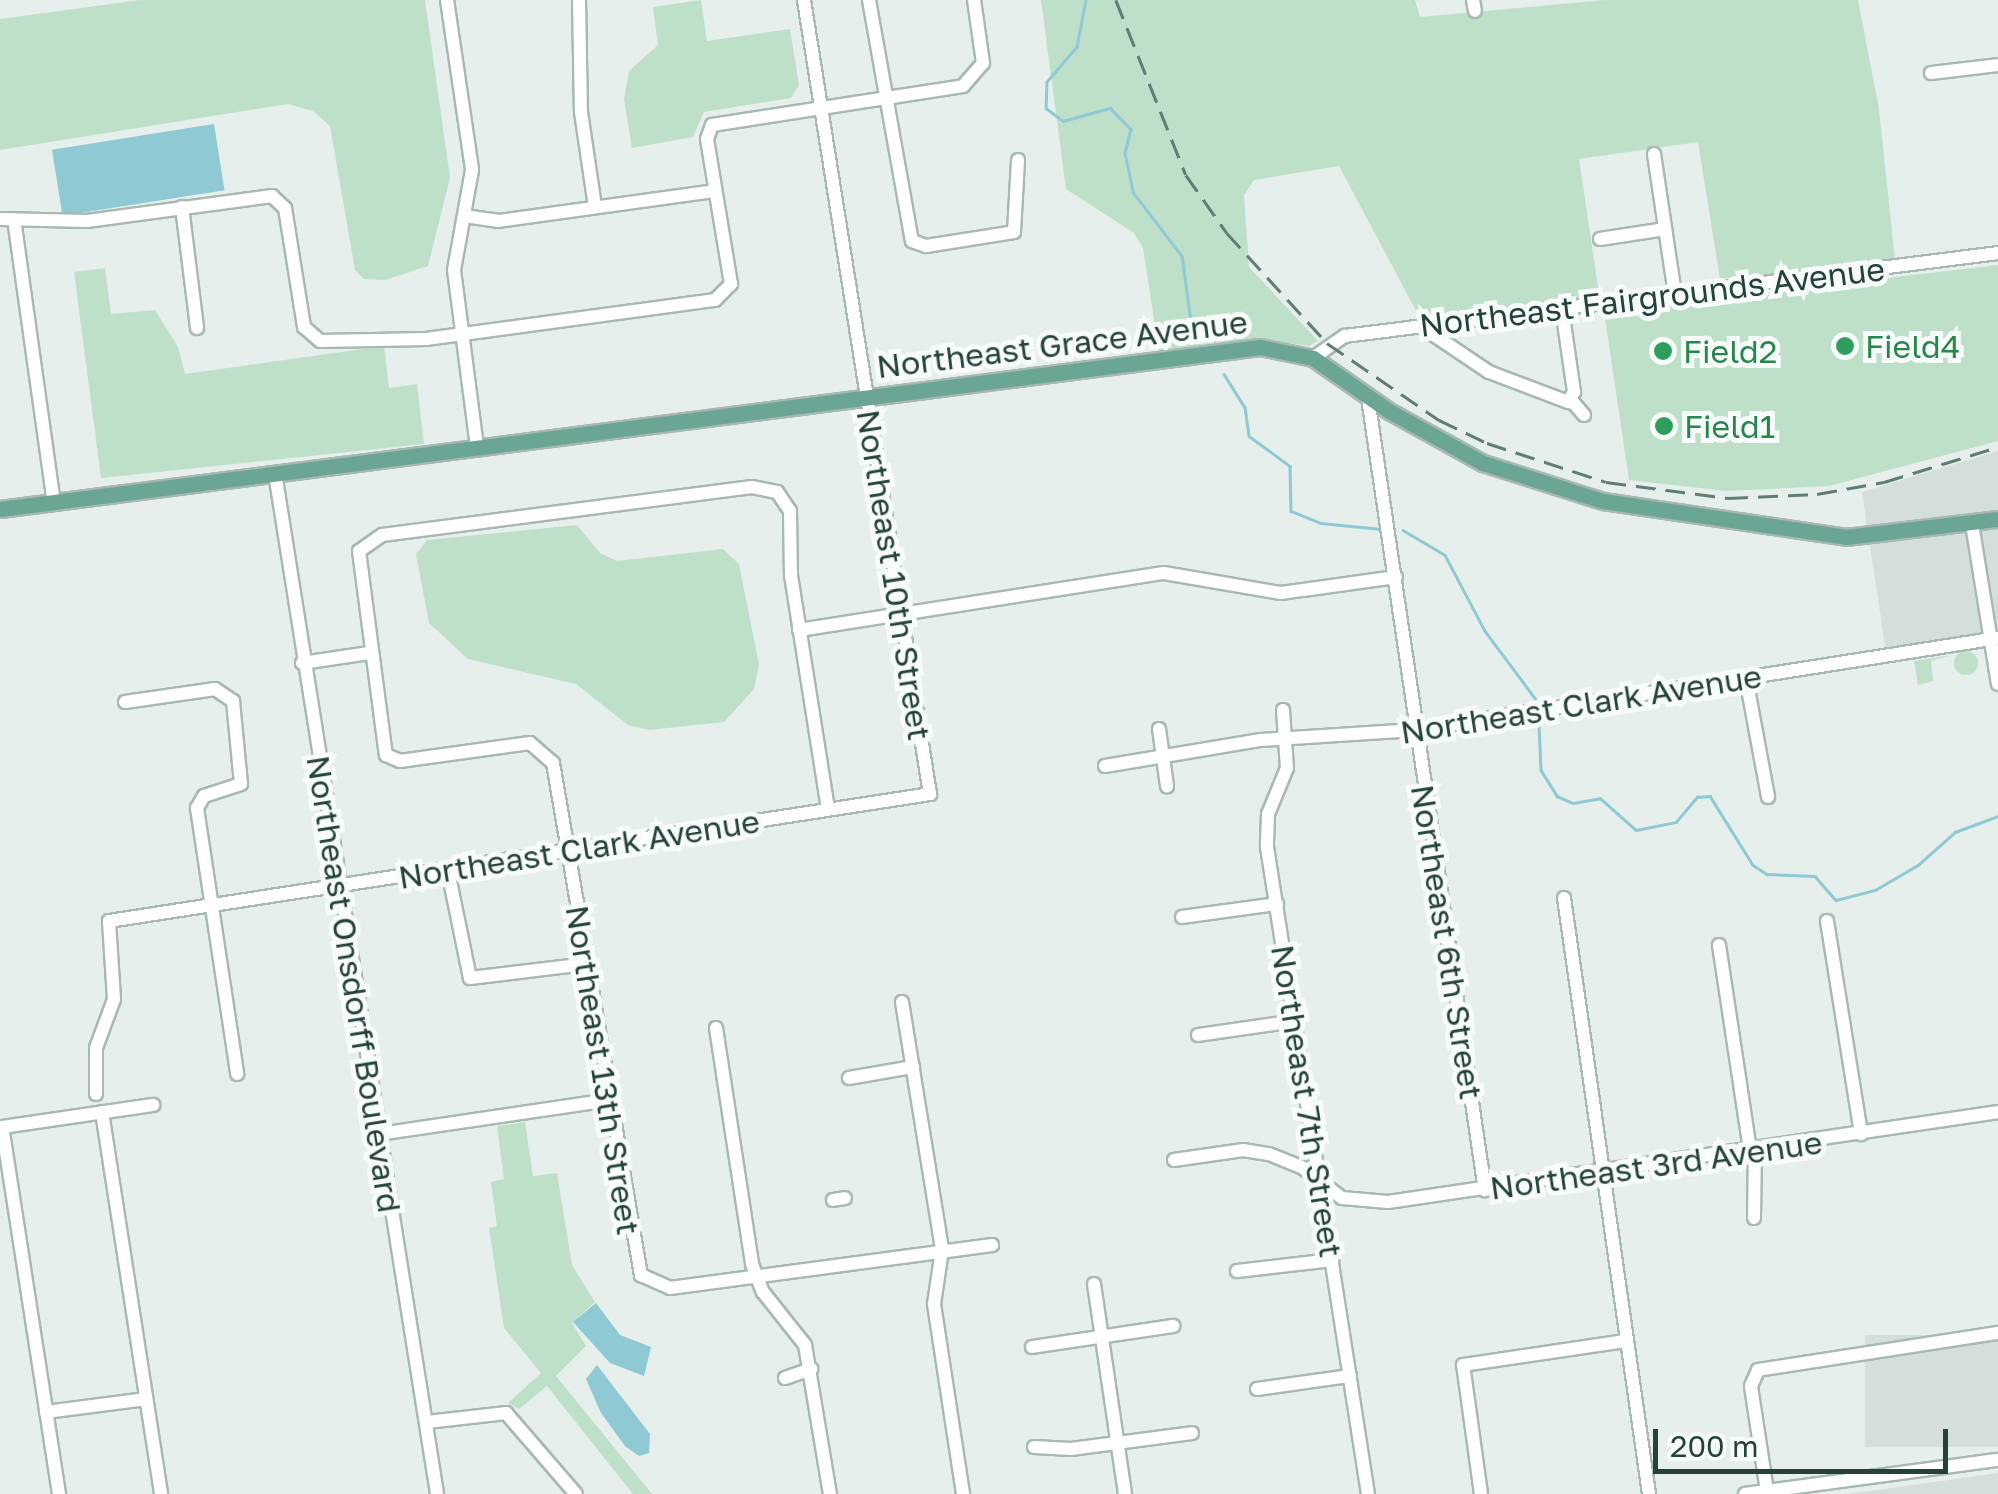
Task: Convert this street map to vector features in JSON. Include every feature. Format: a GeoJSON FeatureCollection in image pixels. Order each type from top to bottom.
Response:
{"type":"FeatureCollection","features":[{"type":"Feature","properties":{"kind":"main road","name":"Northeast Grace Avenue"},"geometry":{"type":"LineString","coordinates":[[0,509],[1260,347],[1314,358],[1368,398],[1483,462],[1602,501],[1846,537],[1998,519]]}},
{"type":"Feature","properties":{"kind":"street"},"geometry":{"type":"LineString","coordinates":[[446,0],[472,170],[454,270],[478,447]]}},
{"type":"Feature","properties":{"kind":"street"},"geometry":{"type":"LineString","coordinates":[[579,0],[580,112],[595,208]]}},
{"type":"Feature","properties":{"kind":"street","name":"Northeast 10th Street"},"geometry":{"type":"LineString","coordinates":[[804,0],[930,794]]}},
{"type":"Feature","properties":{"kind":"street"},"geometry":{"type":"LineString","coordinates":[[869,0],[912,241],[926,246],[1014,232],[1020,224],[1013,178],[1018,160]]}},
{"type":"Feature","properties":{"kind":"street"},"geometry":{"type":"LineString","coordinates":[[54,502],[7,220],[87,220],[261,195],[279,200],[311,337],[414,340],[715,300],[728,293],[707,139],[712,124],[818,104],[958,88],[976,77],[983,58],[974,0]]}},
{"type":"Feature","properties":{"kind":"street"},"geometry":{"type":"LineString","coordinates":[[1932,73],[1998,65]]}},
{"type":"Feature","properties":{"kind":"street"},"geometry":{"type":"LineString","coordinates":[[1654,154],[1675,294]]}},
{"type":"Feature","properties":{"kind":"street"},"geometry":{"type":"LineString","coordinates":[[464,216],[493,222],[716,190]]}},
{"type":"Feature","properties":{"kind":"street"},"geometry":{"type":"LineString","coordinates":[[182,208],[197,328]]}},
{"type":"Feature","properties":{"kind":"street"},"geometry":{"type":"LineString","coordinates":[[1600,239],[1665,229]]}},
{"type":"Feature","properties":{"kind":"street","name":"Northeast Fairgrounds Avenue"},"geometry":{"type":"LineString","coordinates":[[1314,358],[1346,336],[1998,252]]}},
{"type":"Feature","properties":{"kind":"street"},"geometry":{"type":"LineString","coordinates":[[1562,309],[1571,400]]}},
{"type":"Feature","properties":{"kind":"street"},"geometry":{"type":"LineString","coordinates":[[1422,327],[1489,372],[1571,400],[1584,415]]}},
{"type":"Feature","properties":{"kind":"street","name":"Northeast 6th Street"},"geometry":{"type":"LineString","coordinates":[[1368,398],[1485,1190]]}},
{"type":"Feature","properties":{"kind":"street","name":"Northeast Onsdorff Boulevard"},"geometry":{"type":"LineString","coordinates":[[275,473],[337,888],[387,1133],[433,1420],[437,1494]]}},
{"type":"Feature","properties":{"kind":"street"},"geometry":{"type":"LineString","coordinates":[[302,663],[369,654],[356,563],[362,546],[382,535],[740,488],[776,492],[790,511],[799,630],[828,810]]}},
{"type":"Feature","properties":{"kind":"street"},"geometry":{"type":"LineString","coordinates":[[1972,524],[1995,639],[1998,684]]}},
{"type":"Feature","properties":{"kind":"street"},"geometry":{"type":"LineString","coordinates":[[799,630],[1164,573],[1282,593],[1396,577]]}},
{"type":"Feature","properties":{"kind":"street","name":"Northeast Clark Avenue"},"geometry":{"type":"LineString","coordinates":[[1105,766],[1287,739],[1415,730],[1995,639]]}},
{"type":"Feature","properties":{"kind":"street","name":"Northeast 13th Street"},"geometry":{"type":"LineString","coordinates":[[369,654],[390,759],[522,744],[544,749],[556,771],[585,964],[641,1275],[665,1288],[756,1277]]}},
{"type":"Feature","properties":{"kind":"street"},"geometry":{"type":"LineString","coordinates":[[1746,678],[1768,796]]}},
{"type":"Feature","properties":{"kind":"street"},"geometry":{"type":"LineString","coordinates":[[125,702],[227,691],[242,784],[200,799],[237,1074]]}},
{"type":"Feature","properties":{"kind":"street","name":"Northeast 7th Street"},"geometry":{"type":"LineString","coordinates":[[1284,710],[1287,768],[1267,823],[1368,1494]]}},
{"type":"Feature","properties":{"kind":"street"},"geometry":{"type":"LineString","coordinates":[[1159,729],[1167,786]]}},
{"type":"Feature","properties":{"kind":"street","name":"Northeast Clark Avenue"},"geometry":{"type":"LineString","coordinates":[[96,1094],[92,1066],[114,998],[109,921],[930,794]]}},
{"type":"Feature","properties":{"kind":"street"},"geometry":{"type":"LineString","coordinates":[[448,870],[470,978],[585,964]]}},
{"type":"Feature","properties":{"kind":"street"},"geometry":{"type":"LineString","coordinates":[[1564,898],[1649,1494]]}},
{"type":"Feature","properties":{"kind":"street"},"geometry":{"type":"LineString","coordinates":[[1182,917],[1277,904]]}},
{"type":"Feature","properties":{"kind":"street"},"geometry":{"type":"LineString","coordinates":[[1827,921],[1861,1134]]}},
{"type":"Feature","properties":{"kind":"street"},"geometry":{"type":"LineString","coordinates":[[1718,944],[1752,1150],[1754,1218]]}},
{"type":"Feature","properties":{"kind":"street"},"geometry":{"type":"LineString","coordinates":[[902,1002],[942,1250],[934,1304],[963,1494]]}},
{"type":"Feature","properties":{"kind":"street"},"geometry":{"type":"LineString","coordinates":[[1198,1035],[1295,1021]]}},
{"type":"Feature","properties":{"kind":"street"},"geometry":{"type":"LineString","coordinates":[[716,1028],[756,1277],[801,1336],[811,1369],[830,1494]]}},
{"type":"Feature","properties":{"kind":"street"},"geometry":{"type":"LineString","coordinates":[[849,1078],[913,1067]]}},
{"type":"Feature","properties":{"kind":"street"},"geometry":{"type":"LineString","coordinates":[[387,1133],[410,1125],[416,1129],[609,1100]]}},
{"type":"Feature","properties":{"kind":"street"},"geometry":{"type":"LineString","coordinates":[[59,1494],[2,1128],[153,1105]]}},
{"type":"Feature","properties":{"kind":"street"},"geometry":{"type":"LineString","coordinates":[[102,1112],[161,1494]]}},
{"type":"Feature","properties":{"kind":"street","name":"Northeast 3rd Avenue"},"geometry":{"type":"LineString","coordinates":[[1174,1160],[1256,1152],[1292,1161],[1342,1198],[1371,1203],[1485,1190],[1998,1112]]}},
{"type":"Feature","properties":{"kind":"street"},"geometry":{"type":"LineString","coordinates":[[756,1277],[992,1244]]}},
{"type":"Feature","properties":{"kind":"street"},"geometry":{"type":"LineString","coordinates":[[1237,1271],[1332,1260]]}},
{"type":"Feature","properties":{"kind":"street"},"geometry":{"type":"LineString","coordinates":[[1094,1284],[1125,1494]]}},
{"type":"Feature","properties":{"kind":"street"},"geometry":{"type":"LineString","coordinates":[[1032,1347],[1172,1326]]}},
{"type":"Feature","properties":{"kind":"street"},"geometry":{"type":"LineString","coordinates":[[1767,1491],[1752,1386],[1758,1370],[1998,1333]]}},
{"type":"Feature","properties":{"kind":"street"},"geometry":{"type":"LineString","coordinates":[[1481,1494],[1463,1365],[1626,1341]]}},
{"type":"Feature","properties":{"kind":"street"},"geometry":{"type":"LineString","coordinates":[[785,1378],[811,1369]]}},
{"type":"Feature","properties":{"kind":"street"},"geometry":{"type":"LineString","coordinates":[[1256,1389],[1350,1376]]}},
{"type":"Feature","properties":{"kind":"street"},"geometry":{"type":"LineString","coordinates":[[46,1412],[146,1399]]}},
{"type":"Feature","properties":{"kind":"street"},"geometry":{"type":"LineString","coordinates":[[433,1420],[513,1416],[576,1494]]}},
{"type":"Feature","properties":{"kind":"street"},"geometry":{"type":"LineString","coordinates":[[1034,1447],[1117,1443],[1192,1433]]}},
{"type":"Feature","properties":{"kind":"street"},"geometry":{"type":"LineString","coordinates":[[1746,1494],[1998,1460]]}},
{"type":"Feature","properties":{"kind":"shaded area"},"geometry":{"type":"Polygon","coordinates":[[[1998,451],[1998,683],[1990,637],[1886,652],[1862,492],[1998,451]]]}},
{"type":"Feature","properties":{"kind":"shaded area"},"geometry":{"type":"Polygon","coordinates":[[[1865,1335],[1998,1335],[1998,1447],[1865,1447],[1865,1335]]]}},
{"type":"Feature","properties":{"kind":"shaded area"},"geometry":{"type":"Polygon","coordinates":[[[1998,1473],[1998,1494],[1849,1494],[1998,1473]]]}},
{"type":"Feature","properties":{"kind":"green space"},"geometry":{"type":"Polygon","coordinates":[[[140,0],[425,0],[450,178],[428,266],[386,280],[364,279],[355,270],[330,126],[313,111],[288,104],[0,150],[0,19],[140,0]]]}},
{"type":"Feature","properties":{"kind":"green space"},"geometry":{"type":"Polygon","coordinates":[[[701,0],[707,41],[790,29],[799,85],[791,98],[704,112],[693,137],[632,148],[624,99],[629,71],[658,45],[653,7],[701,0]]]}},
{"type":"Feature","properties":{"kind":"green space"},"geometry":{"type":"Polygon","coordinates":[[[1041,0],[1415,0],[1420,17],[1605,0],[1858,0],[1879,109],[1895,260],[1720,279],[1698,142],[1579,159],[1600,300],[1422,322],[1339,166],[1254,180],[1244,195],[1249,267],[1318,341],[1309,346],[1256,339],[1159,352],[1143,248],[1134,233],[1066,189],[1041,0]]]}},
{"type":"Feature","properties":{"kind":"green space"},"geometry":{"type":"Polygon","coordinates":[[[1998,265],[1998,441],[1829,486],[1726,491],[1629,480],[1604,311],[1998,265]]]}},
{"type":"Feature","properties":{"kind":"green space"},"geometry":{"type":"Polygon","coordinates":[[[105,268],[111,314],[155,310],[178,347],[185,374],[384,346],[389,388],[417,384],[424,444],[101,478],[74,272],[105,268]]]}},
{"type":"Feature","properties":{"kind":"green space"},"geometry":{"type":"Polygon","coordinates":[[[577,525],[600,553],[617,561],[723,549],[739,564],[759,665],[754,689],[724,722],[649,730],[628,725],[576,684],[468,659],[429,623],[416,554],[427,540],[577,525]]]}},
{"type":"Feature","properties":{"kind":"green space"},"geometry":{"type":"Polygon","coordinates":[[[1966,651],[1978,663],[1966,675],[1954,663],[1966,651]]]}},
{"type":"Feature","properties":{"kind":"green space"},"geometry":{"type":"Polygon","coordinates":[[[1952,655],[1931,661],[1933,681],[1918,685],[1914,661],[1952,655]]]}},
{"type":"Feature","properties":{"kind":"green space"},"geometry":{"type":"Polygon","coordinates":[[[525,1122],[533,1176],[557,1173],[572,1265],[595,1302],[572,1323],[586,1346],[556,1376],[652,1494],[633,1494],[547,1386],[519,1409],[508,1403],[541,1373],[504,1328],[489,1228],[497,1226],[491,1182],[504,1179],[497,1126],[525,1122]]]}},
{"type":"Feature","properties":{"kind":"water"},"geometry":{"type":"Polygon","coordinates":[[[214,124],[224,190],[63,216],[52,150],[214,124]]]}},
{"type":"Feature","properties":{"kind":"water"},"geometry":{"type":"Polygon","coordinates":[[[596,1303],[620,1335],[651,1347],[644,1376],[610,1363],[573,1322],[596,1303]]]}},
{"type":"Feature","properties":{"kind":"water"},"geometry":{"type":"Polygon","coordinates":[[[597,1365],[650,1434],[649,1453],[639,1456],[625,1446],[601,1413],[586,1379],[597,1365]]]}},
{"type":"Feature","properties":{"kind":"waterway"},"geometry":{"type":"LineString","coordinates":[[1086,0],[1077,47],[1047,82],[1046,108],[1063,121],[1110,108],[1131,129],[1125,153],[1133,192],[1182,256],[1194,343]]}},
{"type":"Feature","properties":{"kind":"waterway"},"geometry":{"type":"LineString","coordinates":[[1224,374],[1245,407],[1249,436],[1290,466],[1291,511],[1321,523],[1381,529]]}},
{"type":"Feature","properties":{"kind":"waterway"},"geometry":{"type":"LineString","coordinates":[[1403,530],[1445,555],[1485,631],[1535,698]]}},
{"type":"Feature","properties":{"kind":"waterway"},"geometry":{"type":"LineString","coordinates":[[1539,724],[1541,770],[1557,796],[1573,803],[1600,798],[1636,830],[1676,822],[1697,797],[1710,796],[1753,865],[1767,874],[1815,876],[1836,900],[1875,890],[1918,865],[1955,832],[1998,816]]}},
{"type":"Feature","properties":{"kind":"railway"},"geometry":{"type":"LineString","coordinates":[[1116,0],[1186,175],[1227,233],[1327,343],[1439,420],[1487,443],[1606,482],[1728,498],[1817,494],[1884,482],[1998,447]]}},
{"type":"Feature","properties":{"kind":"place","name":"Field4"},"geometry":{"type":"Point","coordinates":[1845,346]}},
{"type":"Feature","properties":{"kind":"place","name":"Field2"},"geometry":{"type":"Point","coordinates":[1663,351]}},
{"type":"Feature","properties":{"kind":"place","name":"Field1"},"geometry":{"type":"Point","coordinates":[1664,426]}}]}
